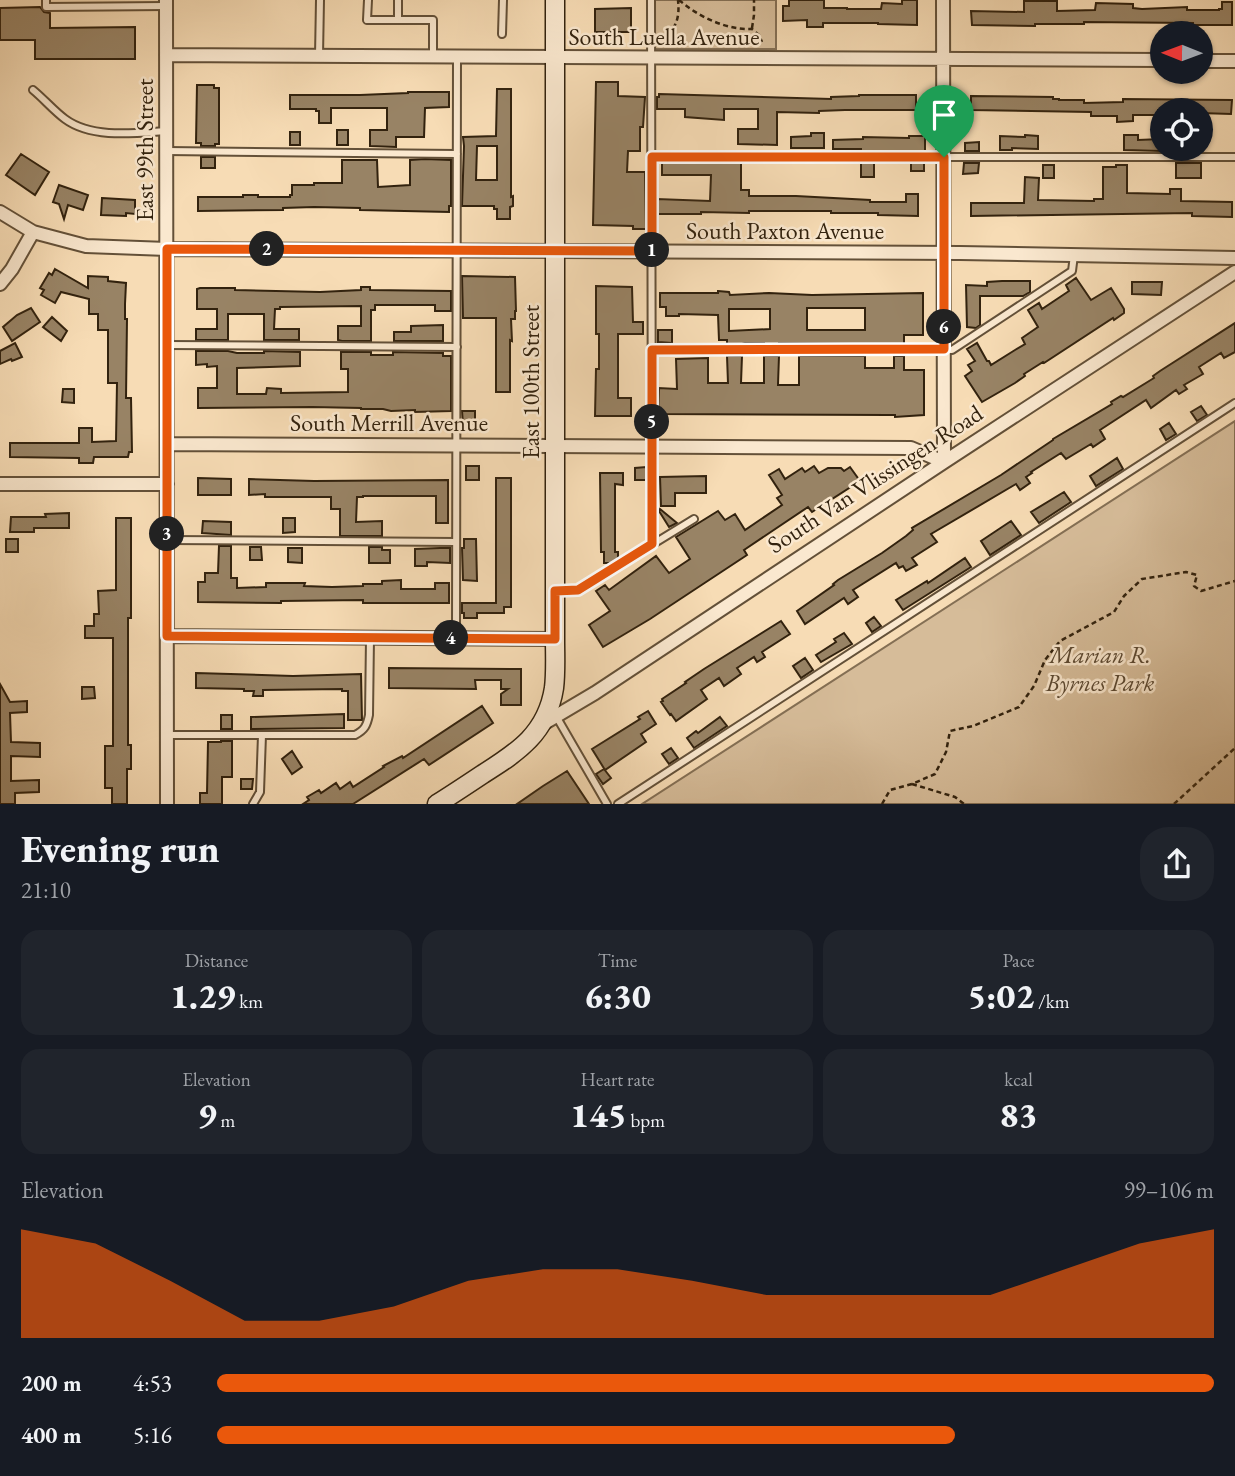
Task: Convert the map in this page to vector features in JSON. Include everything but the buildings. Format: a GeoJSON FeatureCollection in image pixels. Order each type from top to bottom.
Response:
{"type":"FeatureCollection","features":[{"type":"Feature","properties":{"kind":"main road","name":"East 100th Street"},"geometry":{"type":"LineString","coordinates":[[437,804],[516,753],[540,725],[554,690],[555,0]]}},
{"type":"Feature","properties":{"kind":"street"},"geometry":{"type":"LineString","coordinates":[[943,0],[944,462]]}},
{"type":"Feature","properties":{"kind":"street","name":"East 99th Street"},"geometry":{"type":"LineString","coordinates":[[166,3],[167,804]]}},
{"type":"Feature","properties":{"kind":"street","name":"South Luella Avenue"},"geometry":{"type":"LineString","coordinates":[[166,55],[1150,60]]}},
{"type":"Feature","properties":{"kind":"street"},"geometry":{"type":"LineString","coordinates":[[1213,61],[1235,61]]}},
{"type":"Feature","properties":{"kind":"street","name":"South Paxton Avenue"},"geometry":{"type":"LineString","coordinates":[[0,212],[33,232],[86,246],[167,249],[944,253],[1235,258]]}},
{"type":"Feature","properties":{"kind":"street"},"geometry":{"type":"LineString","coordinates":[[0,284],[33,232]]}},
{"type":"Feature","properties":{"kind":"street","name":"South Van Vlissingen Road"},"geometry":{"type":"LineString","coordinates":[[540,725],[594,694],[1235,272]]}},
{"type":"Feature","properties":{"kind":"street","name":"South Merrill Avenue"},"geometry":{"type":"LineString","coordinates":[[167,444],[911,448],[944,462]]}},
{"type":"Feature","properties":{"kind":"street"},"geometry":{"type":"LineString","coordinates":[[0,484],[167,484]]}},
{"type":"Feature","properties":{"kind":"street"},"geometry":{"type":"LineString","coordinates":[[167,636],[555,639]]}},
{"type":"Feature","properties":{"kind":"lane"},"geometry":{"type":"LineString","coordinates":[[46,0],[46,7],[166,3]]}},
{"type":"Feature","properties":{"kind":"lane"},"geometry":{"type":"LineString","coordinates":[[319,56],[320,0]]}},
{"type":"Feature","properties":{"kind":"lane"},"geometry":{"type":"LineString","coordinates":[[368,0],[367,20],[433,20],[433,57]]}},
{"type":"Feature","properties":{"kind":"lane"},"geometry":{"type":"LineString","coordinates":[[398,0],[398,20]]}},
{"type":"Feature","properties":{"kind":"lane"},"geometry":{"type":"LineString","coordinates":[[502,34],[503,0]]}},
{"type":"Feature","properties":{"kind":"lane"},"geometry":{"type":"LineString","coordinates":[[652,0],[652,544]]}},
{"type":"Feature","properties":{"kind":"lane"},"geometry":{"type":"LineString","coordinates":[[456,638],[457,57]]}},
{"type":"Feature","properties":{"kind":"lane"},"geometry":{"type":"LineString","coordinates":[[33,90],[67,121],[85,129],[123,134],[166,131]]}},
{"type":"Feature","properties":{"kind":"lane"},"geometry":{"type":"LineString","coordinates":[[166,151],[457,154]]}},
{"type":"Feature","properties":{"kind":"lane"},"geometry":{"type":"LineString","coordinates":[[652,157],[1235,157]]}},
{"type":"Feature","properties":{"kind":"lane"},"geometry":{"type":"LineString","coordinates":[[652,350],[952,349],[1072,271],[1074,255]]}},
{"type":"Feature","properties":{"kind":"lane"},"geometry":{"type":"LineString","coordinates":[[167,345],[457,347]]}},
{"type":"Feature","properties":{"kind":"lane"},"geometry":{"type":"LineString","coordinates":[[618,804],[1235,403]]}},
{"type":"Feature","properties":{"kind":"lane"},"geometry":{"type":"LineString","coordinates":[[555,591],[578,590],[694,519]]}},
{"type":"Feature","properties":{"kind":"lane"},"geometry":{"type":"LineString","coordinates":[[167,540],[456,542]]}},
{"type":"Feature","properties":{"kind":"lane"},"geometry":{"type":"LineString","coordinates":[[167,735],[355,734],[363,731],[368,725],[369,715],[370,638]]}},
{"type":"Feature","properties":{"kind":"lane"},"geometry":{"type":"LineString","coordinates":[[556,716],[607,804]]}},
{"type":"Feature","properties":{"kind":"lane"},"geometry":{"type":"LineString","coordinates":[[253,804],[260,792],[262,734]]}},
{"type":"Feature","properties":{"kind":"path"},"geometry":{"type":"LineString","coordinates":[[679,0],[690,10],[728,27],[752,29],[762,42]]}},
{"type":"Feature","properties":{"kind":"path"},"geometry":{"type":"LineString","coordinates":[[662,41],[670,34],[680,14],[679,0]]}},
{"type":"Feature","properties":{"kind":"path"},"geometry":{"type":"LineString","coordinates":[[752,29],[754,0]]}},
{"type":"Feature","properties":{"kind":"path"},"geometry":{"type":"LineString","coordinates":[[882,804],[890,790],[935,774],[946,752],[950,732],[973,726],[1019,707],[1034,686],[1045,660],[1060,641],[1114,612],[1124,596],[1142,579],[1186,572],[1197,575],[1194,586],[1201,591],[1235,581]]}},
{"type":"Feature","properties":{"kind":"path"},"geometry":{"type":"LineString","coordinates":[[1174,804],[1235,748]]}},
{"type":"Feature","properties":{"kind":"path"},"geometry":{"type":"LineString","coordinates":[[912,784],[955,797],[964,804]]}},
{"type":"Feature","properties":{"kind":"green space"},"geometry":{"type":"Polygon","coordinates":[[[655,0],[776,0],[776,49],[655,49],[655,0]]]}},
{"type":"Feature","properties":{"kind":"green space","name":"Marian R. Byrnes Park"},"geometry":{"type":"Polygon","coordinates":[[[1235,421],[1235,804],[642,804],[1235,421]]]}},
{"type":"Feature","properties":{"kind":"route"},"geometry":{"type":"LineString","coordinates":[[652,157],[944,157],[944,349],[652,350],[652,544],[578,590],[555,591],[555,639],[167,636],[167,249],[652,251],[652,157]]}}]}
